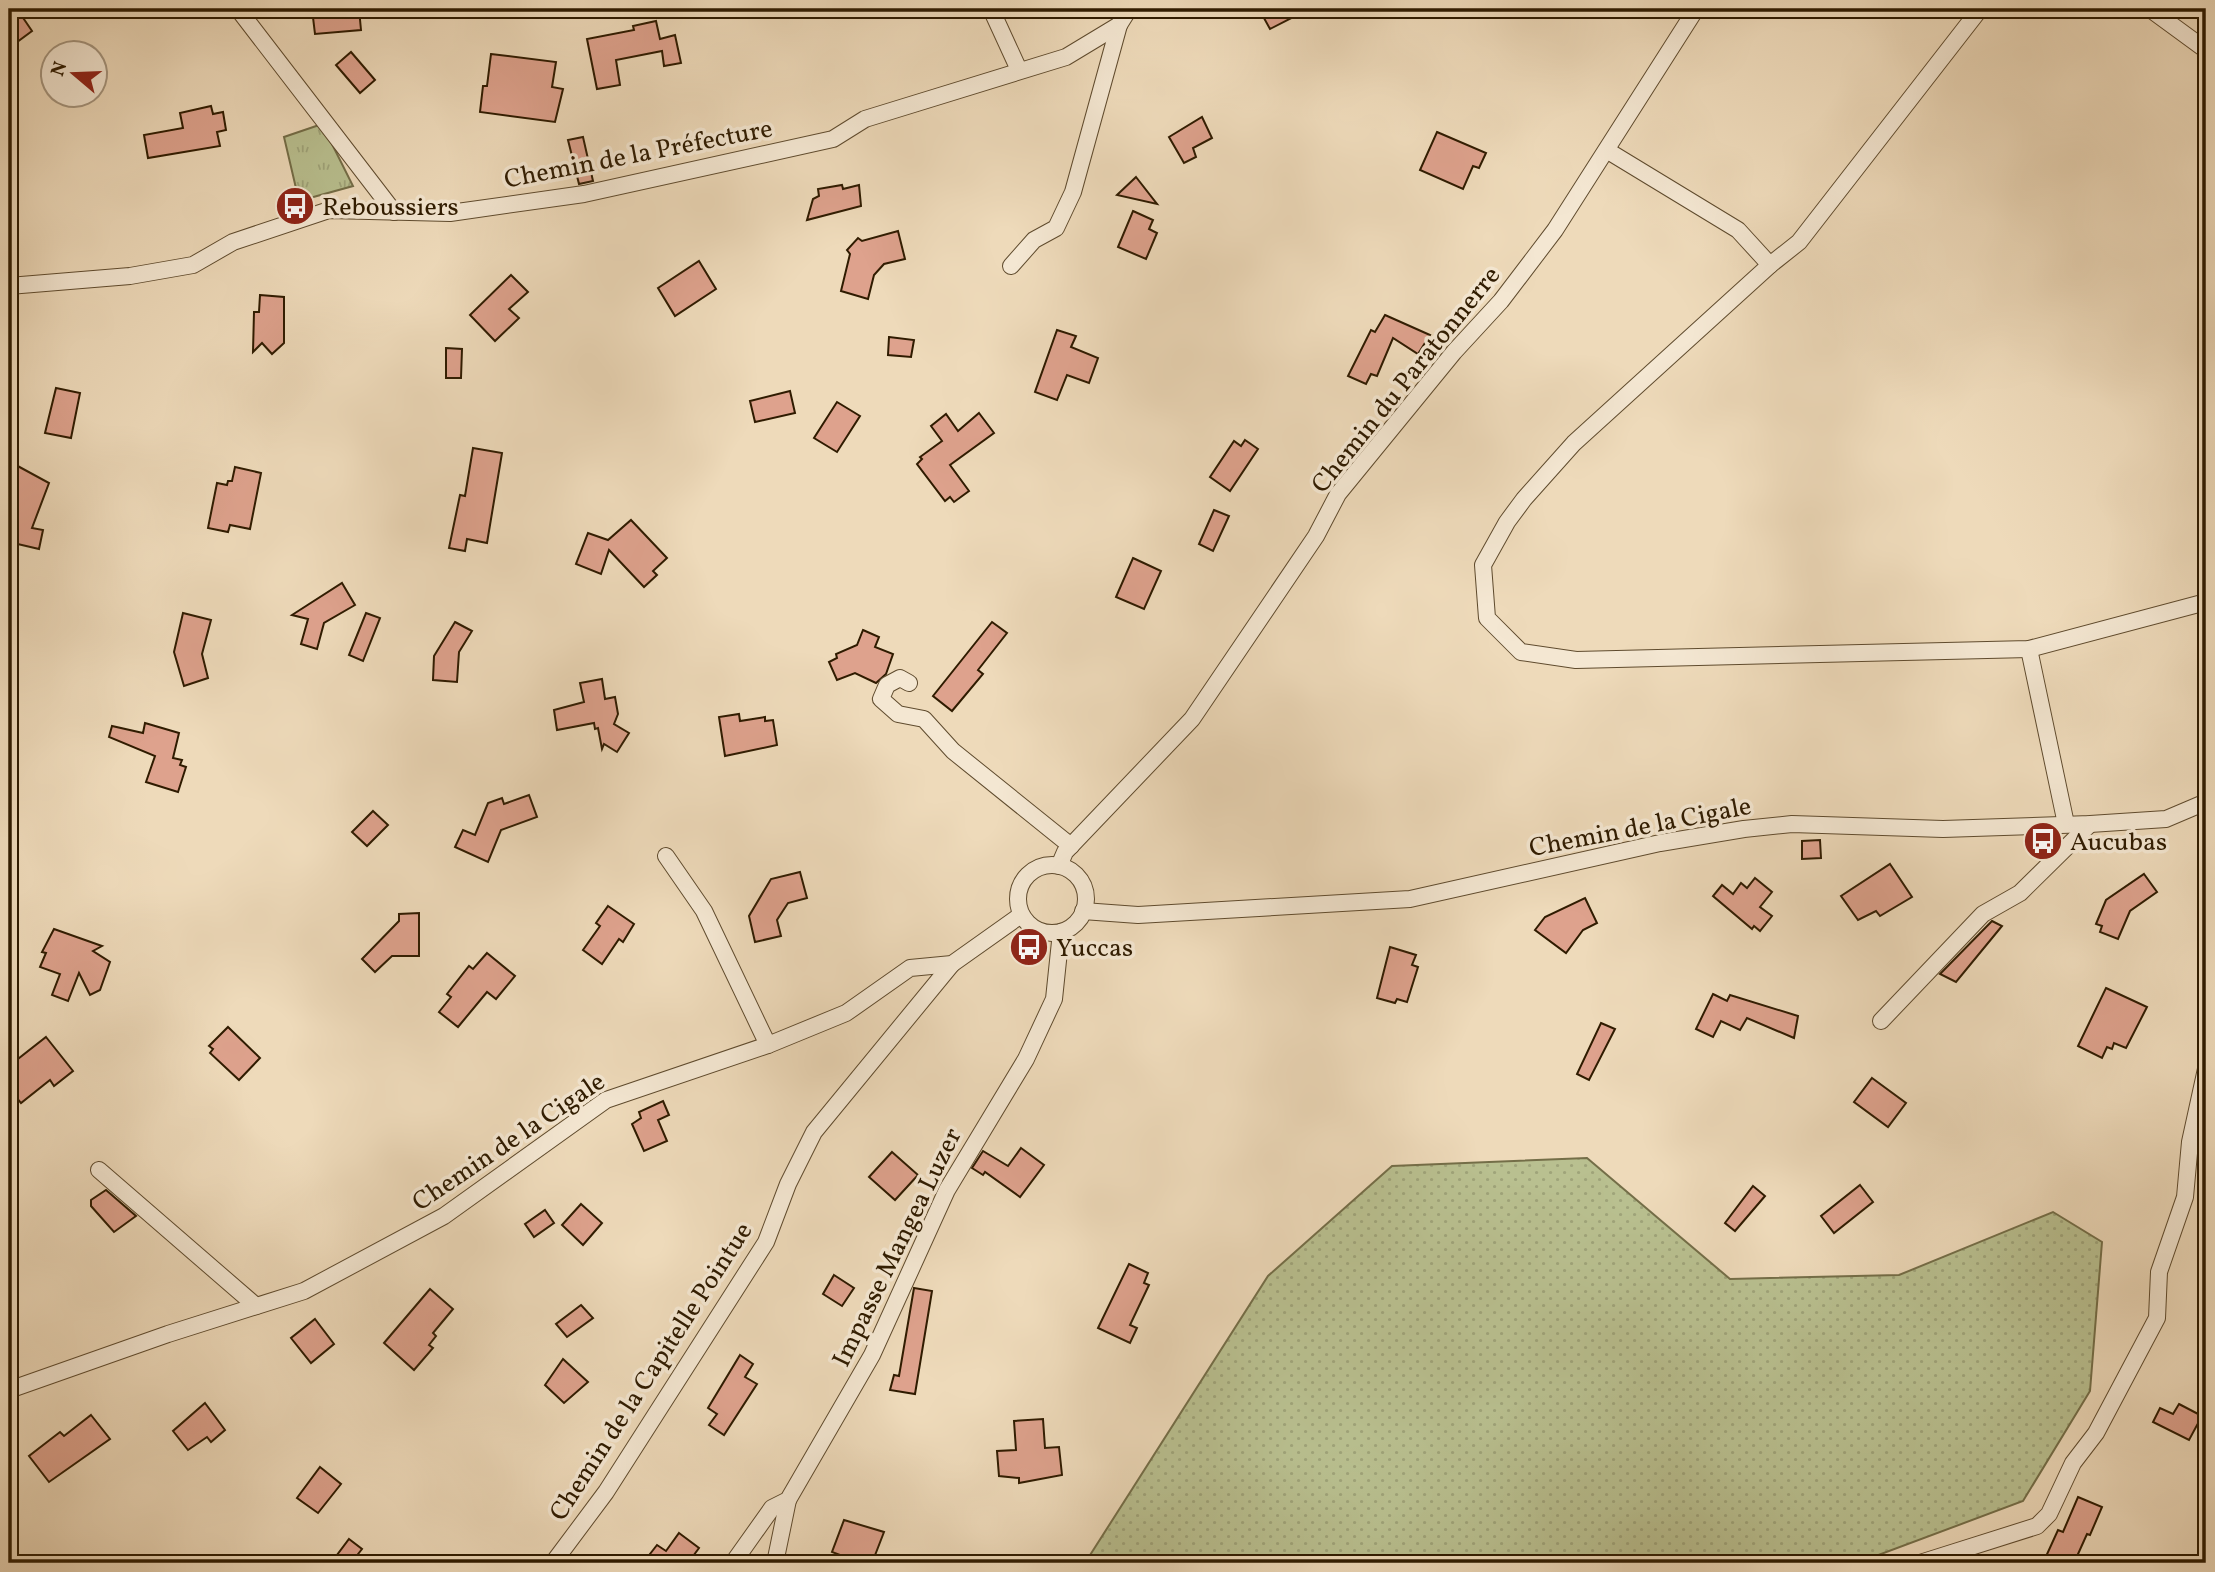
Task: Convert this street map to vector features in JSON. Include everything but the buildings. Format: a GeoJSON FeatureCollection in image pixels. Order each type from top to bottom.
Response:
{"type":"FeatureCollection","features":[{"type":"Feature","properties":{"kind":"street"},"geometry":{"type":"LineString","coordinates":[[238,9],[394,212]]}},
{"type":"Feature","properties":{"kind":"street"},"geometry":{"type":"LineString","coordinates":[[991,9],[1019,70]]}},
{"type":"Feature","properties":{"kind":"street","name":"Chemin de la Préfecture"},"geometry":{"type":"LineString","coordinates":[[9,286],[130,276],[193,265],[233,242],[329,210],[450,213],[584,194],[833,139],[865,119],[958,93],[1019,70],[1066,57],[1119,25],[1129,9]]}},
{"type":"Feature","properties":{"kind":"street","name":"Chemin du Paratonnerre"},"geometry":{"type":"LineString","coordinates":[[1059,866],[1071,846],[1192,719],[1316,536],[1338,494],[1454,352],[1501,301],[1555,230],[1608,151],[1696,9]]}},
{"type":"Feature","properties":{"kind":"street"},"geometry":{"type":"LineString","coordinates":[[1980,9],[1800,242],[1770,265],[1574,443],[1524,499],[1507,522],[1483,565],[1487,618],[1521,652],[1576,660],[2028,649],[2206,602]]}},
{"type":"Feature","properties":{"kind":"street"},"geometry":{"type":"LineString","coordinates":[[2150,9],[2206,50]]}},
{"type":"Feature","properties":{"kind":"street"},"geometry":{"type":"LineString","coordinates":[[1012,266],[1034,240],[1056,228],[1073,192],[1119,25]]}},
{"type":"Feature","properties":{"kind":"street"},"geometry":{"type":"LineString","coordinates":[[1608,151],[1738,230],[1770,265]]}},
{"type":"Feature","properties":{"kind":"street"},"geometry":{"type":"LineString","coordinates":[[2028,649],[2066,824]]}},
{"type":"Feature","properties":{"kind":"street"},"geometry":{"type":"LineString","coordinates":[[909,683],[901,677],[887,685],[881,699],[898,714],[924,719],[953,751],[1071,846]]}},
{"type":"Feature","properties":{"kind":"street","name":"Chemin de la Cigale"},"geometry":{"type":"LineString","coordinates":[[1083,911],[1138,915],[1410,899],[1660,844],[1792,824],[1943,829],[2090,824],[2166,819],[2206,802]]}},
{"type":"Feature","properties":{"kind":"street"},"geometry":{"type":"LineString","coordinates":[[1881,1021],[1983,914],[2020,893],[2090,824]]}},
{"type":"Feature","properties":{"kind":"street"},"geometry":{"type":"LineString","coordinates":[[666,856],[704,911],[768,1045]]}},
{"type":"Feature","properties":{"kind":"street"},"geometry":{"type":"LineString","coordinates":[[1044,866],[1059,866],[1079,878],[1086,900],[1083,911],[1075,924],[1061,932],[1046,933],[1031,927],[1021,915],[1019,892],[1030,873],[1044,866]]}},
{"type":"Feature","properties":{"kind":"street","name":"Chemin de la Cigale"},"geometry":{"type":"LineString","coordinates":[[9,1390],[304,1291],[444,1216],[606,1100],[768,1045],[846,1013],[910,968],[952,964],[1021,915]]}},
{"type":"Feature","properties":{"kind":"street","name":"Impasse Mangea Luzer"},"geometry":{"type":"LineString","coordinates":[[733,1563],[772,1508],[788,1500],[872,1355],[947,1190],[1026,1059],[1054,999],[1061,932]]}},
{"type":"Feature","properties":{"kind":"street","name":"Chemin de la Capitelle Pointue"},"geometry":{"type":"LineString","coordinates":[[553,1563],[606,1492],[766,1242],[788,1184],[814,1132],[952,964]]}},
{"type":"Feature","properties":{"kind":"street"},"geometry":{"type":"LineString","coordinates":[[1920,1563],[2037,1526],[2049,1514],[2073,1463],[2096,1433],[2157,1318],[2159,1272],[2185,1197],[2190,1142],[2206,1069]]}},
{"type":"Feature","properties":{"kind":"street"},"geometry":{"type":"LineString","coordinates":[[99,1170],[256,1306]]}},
{"type":"Feature","properties":{"kind":"street"},"geometry":{"type":"LineString","coordinates":[[775,1563],[788,1500]]}},
{"type":"Feature","properties":{"kind":"green space"},"geometry":{"type":"Polygon","coordinates":[[[322,124],[353,186],[299,201],[284,137],[322,124]]]}},
{"type":"Feature","properties":{"kind":"green space"},"geometry":{"type":"Polygon","coordinates":[[[1587,1158],[1730,1279],[1899,1275],[2053,1212],[2102,1242],[2090,1391],[2023,1501],[1857,1563],[1085,1563],[1268,1276],[1392,1166],[1587,1158]]]}},
{"type":"Feature","properties":{"kind":"place","name":"Reboussiers"},"geometry":{"type":"Point","coordinates":[295,206]}},
{"type":"Feature","properties":{"kind":"place","name":"Aucubas"},"geometry":{"type":"Point","coordinates":[2043,841]}},
{"type":"Feature","properties":{"kind":"place","name":"Yuccas"},"geometry":{"type":"Point","coordinates":[1029,947]}}]}
